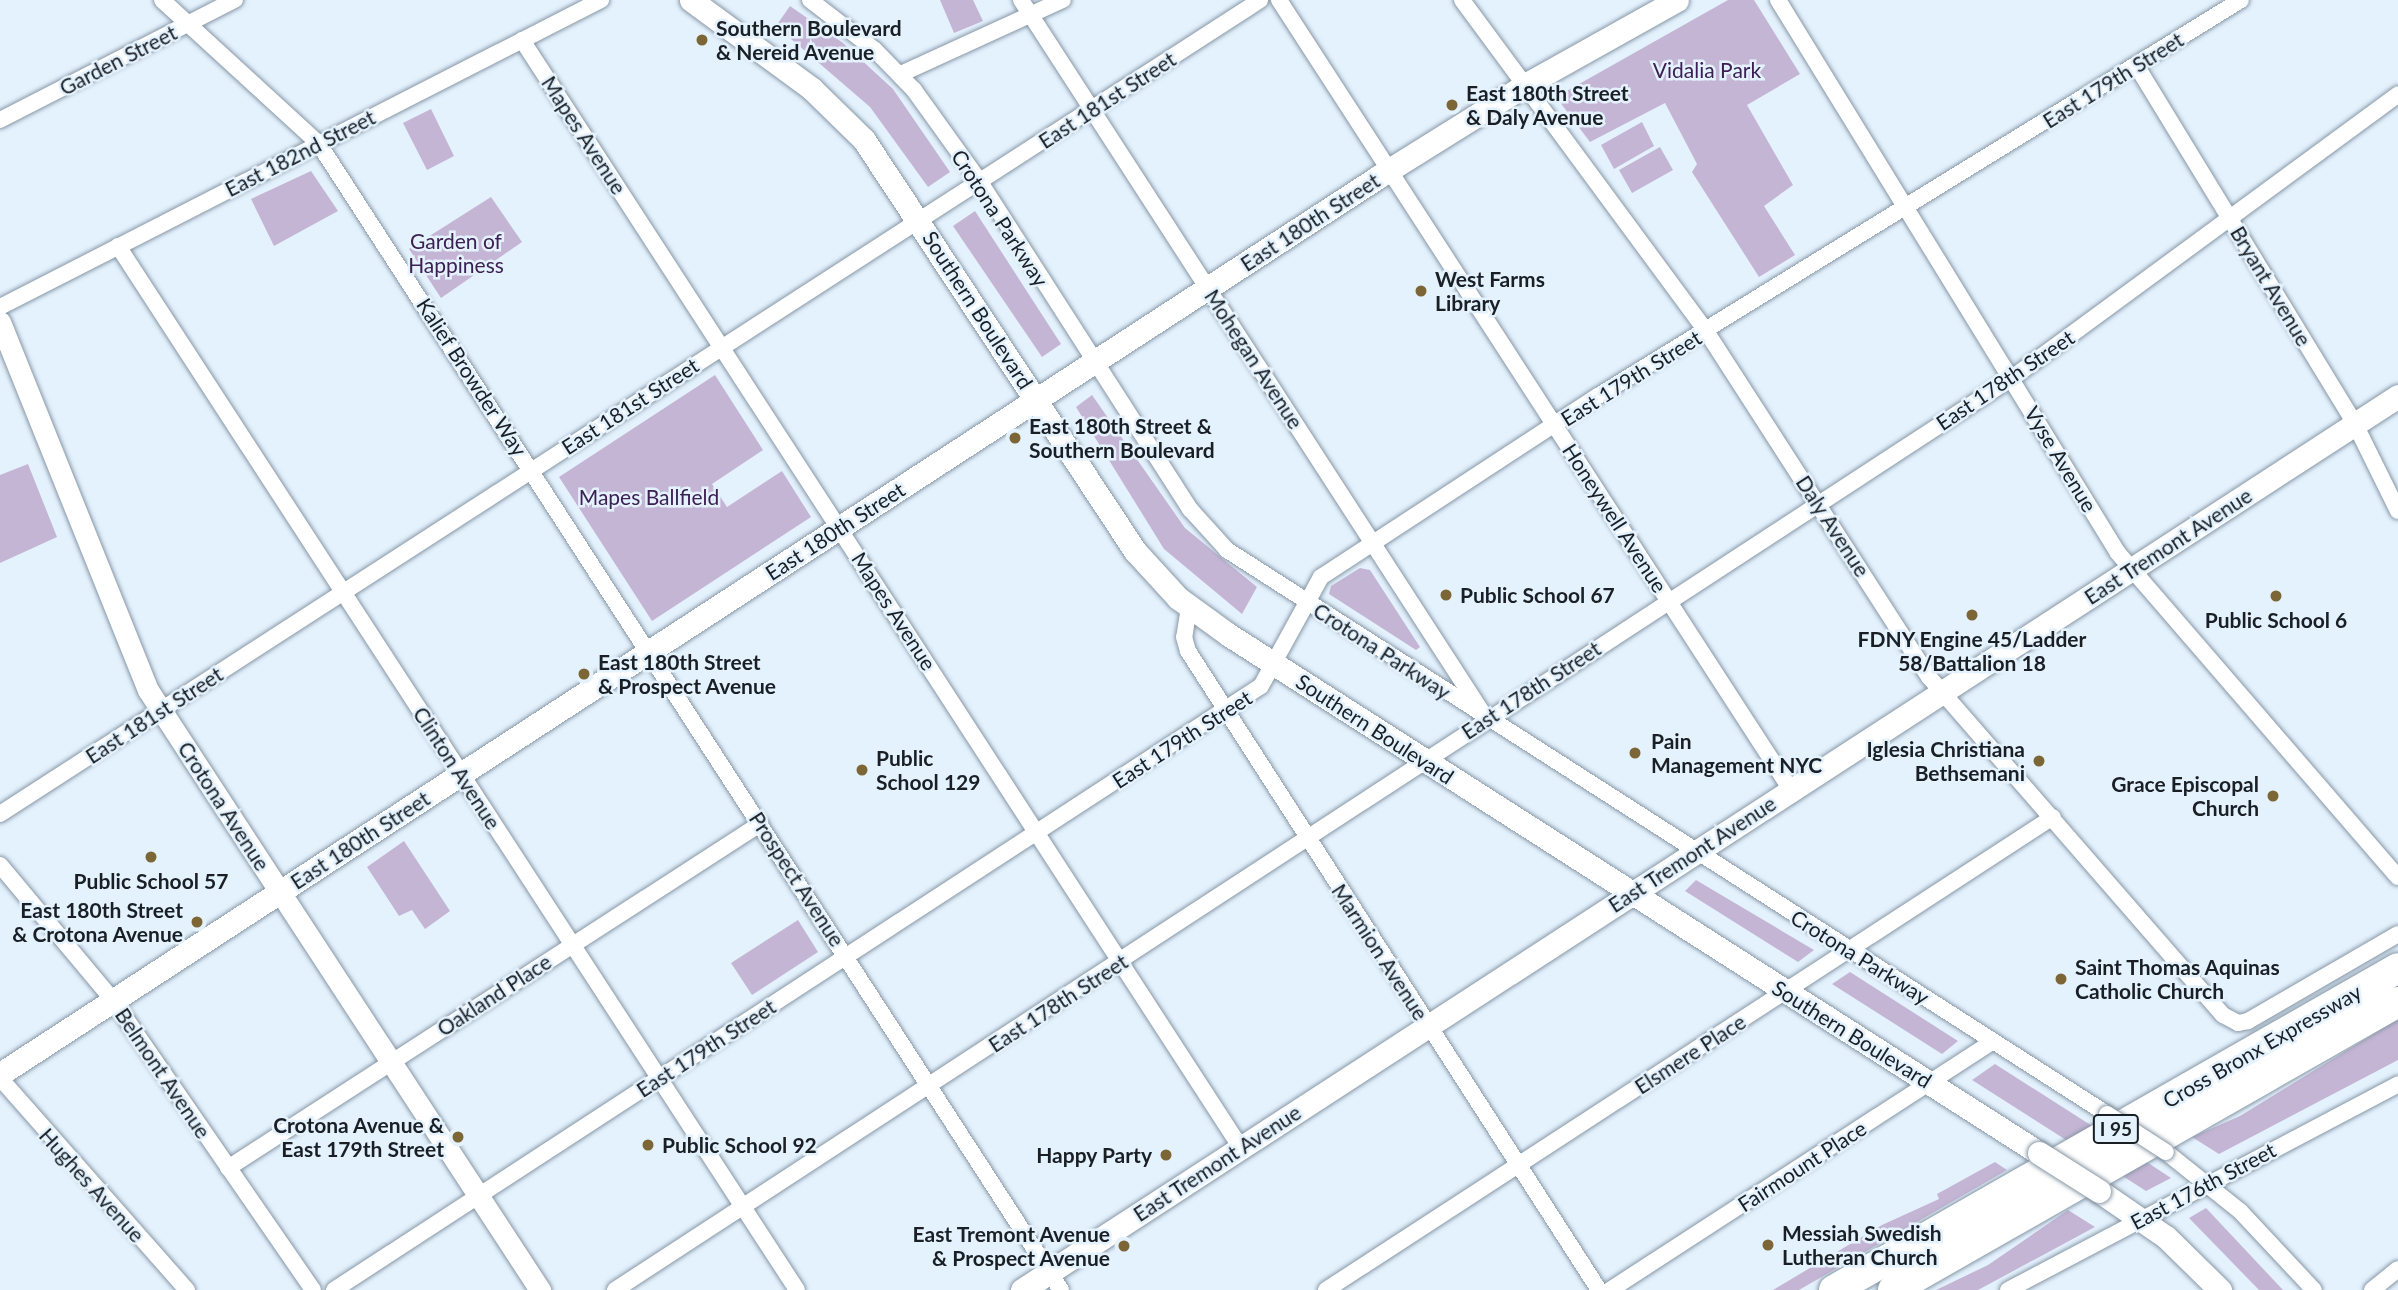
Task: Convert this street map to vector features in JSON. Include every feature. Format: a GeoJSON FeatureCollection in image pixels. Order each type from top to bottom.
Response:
{"type":"FeatureCollection","features":[{"type":"Feature","properties":{"kind":"highway","name":"Cross Bronx Expressway"},"geometry":{"type":"LineString","coordinates":[[1834,1290],[2398,968]]}},
{"type":"Feature","properties":{"kind":"highway","name":"Cross Bronx Expressway"},"geometry":{"type":"LineString","coordinates":[[1893,1290],[2398,1002]]}},
{"type":"Feature","properties":{"kind":"main road","name":"Southern Boulevard"},"geometry":{"type":"LineString","coordinates":[[691,0],[792,73],[847,121],[918,218],[1143,563],[1189,607],[1426,762],[2099,1191],[2183,1252],[2220,1290]]}},
{"type":"Feature","properties":{"kind":"main road","name":"East 180th Street"},"geometry":{"type":"LineString","coordinates":[[0,1076],[1390,170],[1525,85],[1677,0]]}},
{"type":"Feature","properties":{"kind":"main road","name":"East Tremont Avenue"},"geometry":{"type":"LineString","coordinates":[[1022,1290],[1055,1281],[1241,1147],[2398,396]]}},
{"type":"Feature","properties":{"kind":"street"},"geometry":{"type":"LineString","coordinates":[[162,0],[319,144]]}},
{"type":"Feature","properties":{"kind":"street","name":"Garden Street"},"geometry":{"type":"LineString","coordinates":[[0,120],[235,0]]}},
{"type":"Feature","properties":{"kind":"street","name":"East 182nd Street"},"geometry":{"type":"LineString","coordinates":[[0,307],[601,0]]}},
{"type":"Feature","properties":{"kind":"street","name":"Crotona Parkway"},"geometry":{"type":"LineString","coordinates":[[810,0],[901,74],[980,182],[1093,363],[1211,535],[1239,559],[1305,602],[2166,1152],[2208,1182],[2314,1290]]}},
{"type":"Feature","properties":{"kind":"street","name":"Mohegan Avenue"},"geometry":{"type":"LineString","coordinates":[[1021,0],[1487,719]]}},
{"type":"Feature","properties":{"kind":"street"},"geometry":{"type":"LineString","coordinates":[[901,74],[1063,0]]}},
{"type":"Feature","properties":{"kind":"street","name":"East 181st Street"},"geometry":{"type":"LineString","coordinates":[[0,814],[918,218],[980,182],[1260,0]]}},
{"type":"Feature","properties":{"kind":"street","name":"Honeywell Avenue"},"geometry":{"type":"LineString","coordinates":[[1279,0],[1791,790]]}},
{"type":"Feature","properties":{"kind":"street","name":"Daly Avenue"},"geometry":{"type":"LineString","coordinates":[[1462,0],[1706,331],[1942,692],[2223,1015],[2238,1023],[2398,933]]}},
{"type":"Feature","properties":{"kind":"street","name":"Vyse Avenue"},"geometry":{"type":"LineString","coordinates":[[1779,0],[2131,570],[2398,877]]}},
{"type":"Feature","properties":{"kind":"street","name":"East 179th Street"},"geometry":{"type":"LineString","coordinates":[[334,1290],[1261,687],[1321,577],[1706,331],[2241,0]]}},
{"type":"Feature","properties":{"kind":"street","name":"Mapes Avenue"},"geometry":{"type":"LineString","coordinates":[[522,40],[1241,1147]]}},
{"type":"Feature","properties":{"kind":"street","name":"Bryant Avenue"},"geometry":{"type":"LineString","coordinates":[[2136,65],[2355,425],[2398,511]]}},
{"type":"Feature","properties":{"kind":"street","name":"East 178th Street"},"geometry":{"type":"LineString","coordinates":[[615,1290],[1308,841],[1487,719],[2012,378],[2398,94]]}},
{"type":"Feature","properties":{"kind":"street","name":"Kalief Browder Way"},"geometry":{"type":"LineString","coordinates":[[319,144],[532,469]]}},
{"type":"Feature","properties":{"kind":"street","name":"Clinton Avenue"},"geometry":{"type":"LineString","coordinates":[[118,246],[797,1290]]}},
{"type":"Feature","properties":{"kind":"street","name":"Crotona Avenue"},"geometry":{"type":"LineString","coordinates":[[0,322],[148,690],[389,1063],[540,1290]]}},
{"type":"Feature","properties":{"kind":"street","name":"Prospect Avenue"},"geometry":{"type":"LineString","coordinates":[[532,469],[931,1084],[1055,1281]]}},
{"type":"Feature","properties":{"kind":"street","name":"Marmion Avenue"},"geometry":{"type":"LineString","coordinates":[[1189,607],[1185,646],[1599,1290]]}},
{"type":"Feature","properties":{"kind":"street","name":"Elsmere Place"},"geometry":{"type":"LineString","coordinates":[[1326,1290],[2053,817]]}},
{"type":"Feature","properties":{"kind":"street","name":"Oakland Place"},"geometry":{"type":"LineString","coordinates":[[228,1168],[760,824]]}},
{"type":"Feature","properties":{"kind":"street","name":"Belmont Avenue"},"geometry":{"type":"LineString","coordinates":[[0,865],[113,1000],[313,1290]]}},
{"type":"Feature","properties":{"kind":"street","name":"Fairmount Place"},"geometry":{"type":"LineString","coordinates":[[1610,1290],[1993,1041]]}},
{"type":"Feature","properties":{"kind":"street","name":"Hughes Avenue"},"geometry":{"type":"LineString","coordinates":[[0,1076],[187,1290]]}},
{"type":"Feature","properties":{"kind":"street","name":"East 176th Street"},"geometry":{"type":"LineString","coordinates":[[2008,1290],[2398,1084]]}},
{"type":"Feature","properties":{"kind":"street"},"geometry":{"type":"LineString","coordinates":[[2372,1290],[2398,1269]]}},
{"type":"Feature","properties":{"kind":"street"},"geometry":{"type":"LineString","coordinates":[[2036,1275],[2045,1290]]}},
{"type":"Feature","properties":{"kind":"green space"},"geometry":{"type":"Polygon","coordinates":[[[940,0],[973,0],[983,21],[954,33],[940,0]]]}},
{"type":"Feature","properties":{"kind":"green space","name":"Vidalia Park"},"geometry":{"type":"Polygon","coordinates":[[[1728,0],[1754,0],[1800,74],[1747,105],[1793,185],[1764,206],[1795,255],[1759,277],[1692,172],[1697,164],[1665,103],[1590,142],[1556,97],[1728,0]]]}},
{"type":"Feature","properties":{"kind":"green space"},"geometry":{"type":"Polygon","coordinates":[[[790,6],[843,43],[893,89],[950,172],[928,187],[870,107],[776,26],[790,6]]]}},
{"type":"Feature","properties":{"kind":"green space"},"geometry":{"type":"Polygon","coordinates":[[[431,109],[454,156],[427,170],[403,123],[431,109]]]}},
{"type":"Feature","properties":{"kind":"green space"},"geometry":{"type":"Polygon","coordinates":[[[1642,122],[1654,146],[1614,169],[1601,145],[1642,122]]]}},
{"type":"Feature","properties":{"kind":"green space"},"geometry":{"type":"Polygon","coordinates":[[[1660,147],[1673,170],[1632,193],[1619,170],[1660,147]]]}},
{"type":"Feature","properties":{"kind":"green space"},"geometry":{"type":"Polygon","coordinates":[[[311,171],[338,211],[274,246],[251,199],[311,171]]]}},
{"type":"Feature","properties":{"kind":"green space","name":"Garden of Happiness"},"geometry":{"type":"Polygon","coordinates":[[[491,197],[522,242],[441,298],[409,249],[491,197]]]}},
{"type":"Feature","properties":{"kind":"green space"},"geometry":{"type":"Polygon","coordinates":[[[975,211],[1061,344],[1042,357],[953,226],[975,211]]]}},
{"type":"Feature","properties":{"kind":"green space","name":"Mapes Ballfield"},"geometry":{"type":"Polygon","coordinates":[[[715,375],[763,450],[712,484],[727,507],[782,471],[811,517],[652,621],[559,477],[715,375]]]}},
{"type":"Feature","properties":{"kind":"green space"},"geometry":{"type":"Polygon","coordinates":[[[1092,395],[1185,528],[1257,587],[1242,614],[1164,549],[1076,407],[1092,395]]]}},
{"type":"Feature","properties":{"kind":"green space"},"geometry":{"type":"Polygon","coordinates":[[[28,464],[57,537],[0,563],[0,475],[28,464]]]}},
{"type":"Feature","properties":{"kind":"green space"},"geometry":{"type":"Polygon","coordinates":[[[1360,568],[1370,570],[1420,647],[1416,650],[1329,594],[1331,586],[1360,568]]]}},
{"type":"Feature","properties":{"kind":"green space"},"geometry":{"type":"Polygon","coordinates":[[[404,841],[450,911],[425,929],[412,910],[399,916],[367,867],[404,841]]]}},
{"type":"Feature","properties":{"kind":"green space"},"geometry":{"type":"Polygon","coordinates":[[[1696,880],[1814,950],[1798,962],[1685,891],[1696,880]]]}},
{"type":"Feature","properties":{"kind":"green space"},"geometry":{"type":"Polygon","coordinates":[[[798,920],[818,952],[752,995],[731,963],[798,920]]]}},
{"type":"Feature","properties":{"kind":"green space"},"geometry":{"type":"Polygon","coordinates":[[[1850,972],[1958,1041],[1942,1054],[1832,984],[1850,972]]]}},
{"type":"Feature","properties":{"kind":"green space"},"geometry":{"type":"Polygon","coordinates":[[[2398,1019],[2398,1060],[2219,1154],[2192,1137],[2240,1116],[2398,1019]]]}},
{"type":"Feature","properties":{"kind":"green space"},"geometry":{"type":"Polygon","coordinates":[[[1995,1064],[2171,1178],[2146,1191],[1972,1080],[1995,1064]]]}},
{"type":"Feature","properties":{"kind":"green space"},"geometry":{"type":"Polygon","coordinates":[[[1995,1162],[2007,1170],[1799,1290],[1773,1290],[1882,1225],[1939,1199],[1937,1194],[1995,1162]]]}},
{"type":"Feature","properties":{"kind":"green space"},"geometry":{"type":"Polygon","coordinates":[[[2206,1208],[2283,1290],[2259,1290],[2189,1218],[2206,1208]]]}},
{"type":"Feature","properties":{"kind":"green space"},"geometry":{"type":"Polygon","coordinates":[[[2068,1210],[2095,1227],[1978,1290],[1936,1290],[1988,1265],[2068,1210]]]}},
{"type":"Feature","properties":{"kind":"place","name":"Southern Boulevard & Nereid Avenue"},"geometry":{"type":"Point","coordinates":[702,40]}},
{"type":"Feature","properties":{"kind":"place","name":"East 180th Street & Daly Avenue"},"geometry":{"type":"Point","coordinates":[1452,105]}},
{"type":"Feature","properties":{"kind":"place","name":"West Farms Library"},"geometry":{"type":"Point","coordinates":[1421,291]}},
{"type":"Feature","properties":{"kind":"place","name":"East 180th Street & Southern Boulevard"},"geometry":{"type":"Point","coordinates":[1015,438]}},
{"type":"Feature","properties":{"kind":"place","name":"Public School 67"},"geometry":{"type":"Point","coordinates":[1446,595]}},
{"type":"Feature","properties":{"kind":"place","name":"Public School 6"},"geometry":{"type":"Point","coordinates":[2276,596]}},
{"type":"Feature","properties":{"kind":"place","name":"FDNY Engine 45/Ladder 58/Battalion 18"},"geometry":{"type":"Point","coordinates":[1972,615]}},
{"type":"Feature","properties":{"kind":"place","name":"East 180th Street & Prospect Avenue"},"geometry":{"type":"Point","coordinates":[584,674]}},
{"type":"Feature","properties":{"kind":"place","name":"Pain Management NYC"},"geometry":{"type":"Point","coordinates":[1635,753]}},
{"type":"Feature","properties":{"kind":"place","name":"Iglesia Christiana Bethsemani"},"geometry":{"type":"Point","coordinates":[2039,761]}},
{"type":"Feature","properties":{"kind":"place","name":"Public School 129"},"geometry":{"type":"Point","coordinates":[862,770]}},
{"type":"Feature","properties":{"kind":"place","name":"Grace Episcopal Church"},"geometry":{"type":"Point","coordinates":[2273,796]}},
{"type":"Feature","properties":{"kind":"place","name":"Public School 57"},"geometry":{"type":"Point","coordinates":[151,857]}},
{"type":"Feature","properties":{"kind":"place","name":"East 180th Street & Crotona Avenue"},"geometry":{"type":"Point","coordinates":[197,922]}},
{"type":"Feature","properties":{"kind":"place","name":"Saint Thomas Aquinas Catholic Church"},"geometry":{"type":"Point","coordinates":[2061,979]}},
{"type":"Feature","properties":{"kind":"place","name":"Crotona Avenue & East 179th Street"},"geometry":{"type":"Point","coordinates":[458,1137]}},
{"type":"Feature","properties":{"kind":"place","name":"Public School 92"},"geometry":{"type":"Point","coordinates":[648,1145]}},
{"type":"Feature","properties":{"kind":"place","name":"Happy Party"},"geometry":{"type":"Point","coordinates":[1166,1155]}},
{"type":"Feature","properties":{"kind":"place","name":"Messiah Swedish Lutheran Church"},"geometry":{"type":"Point","coordinates":[1768,1245]}},
{"type":"Feature","properties":{"kind":"place","name":"East Tremont Avenue & Prospect Avenue"},"geometry":{"type":"Point","coordinates":[1124,1246]}}]}
